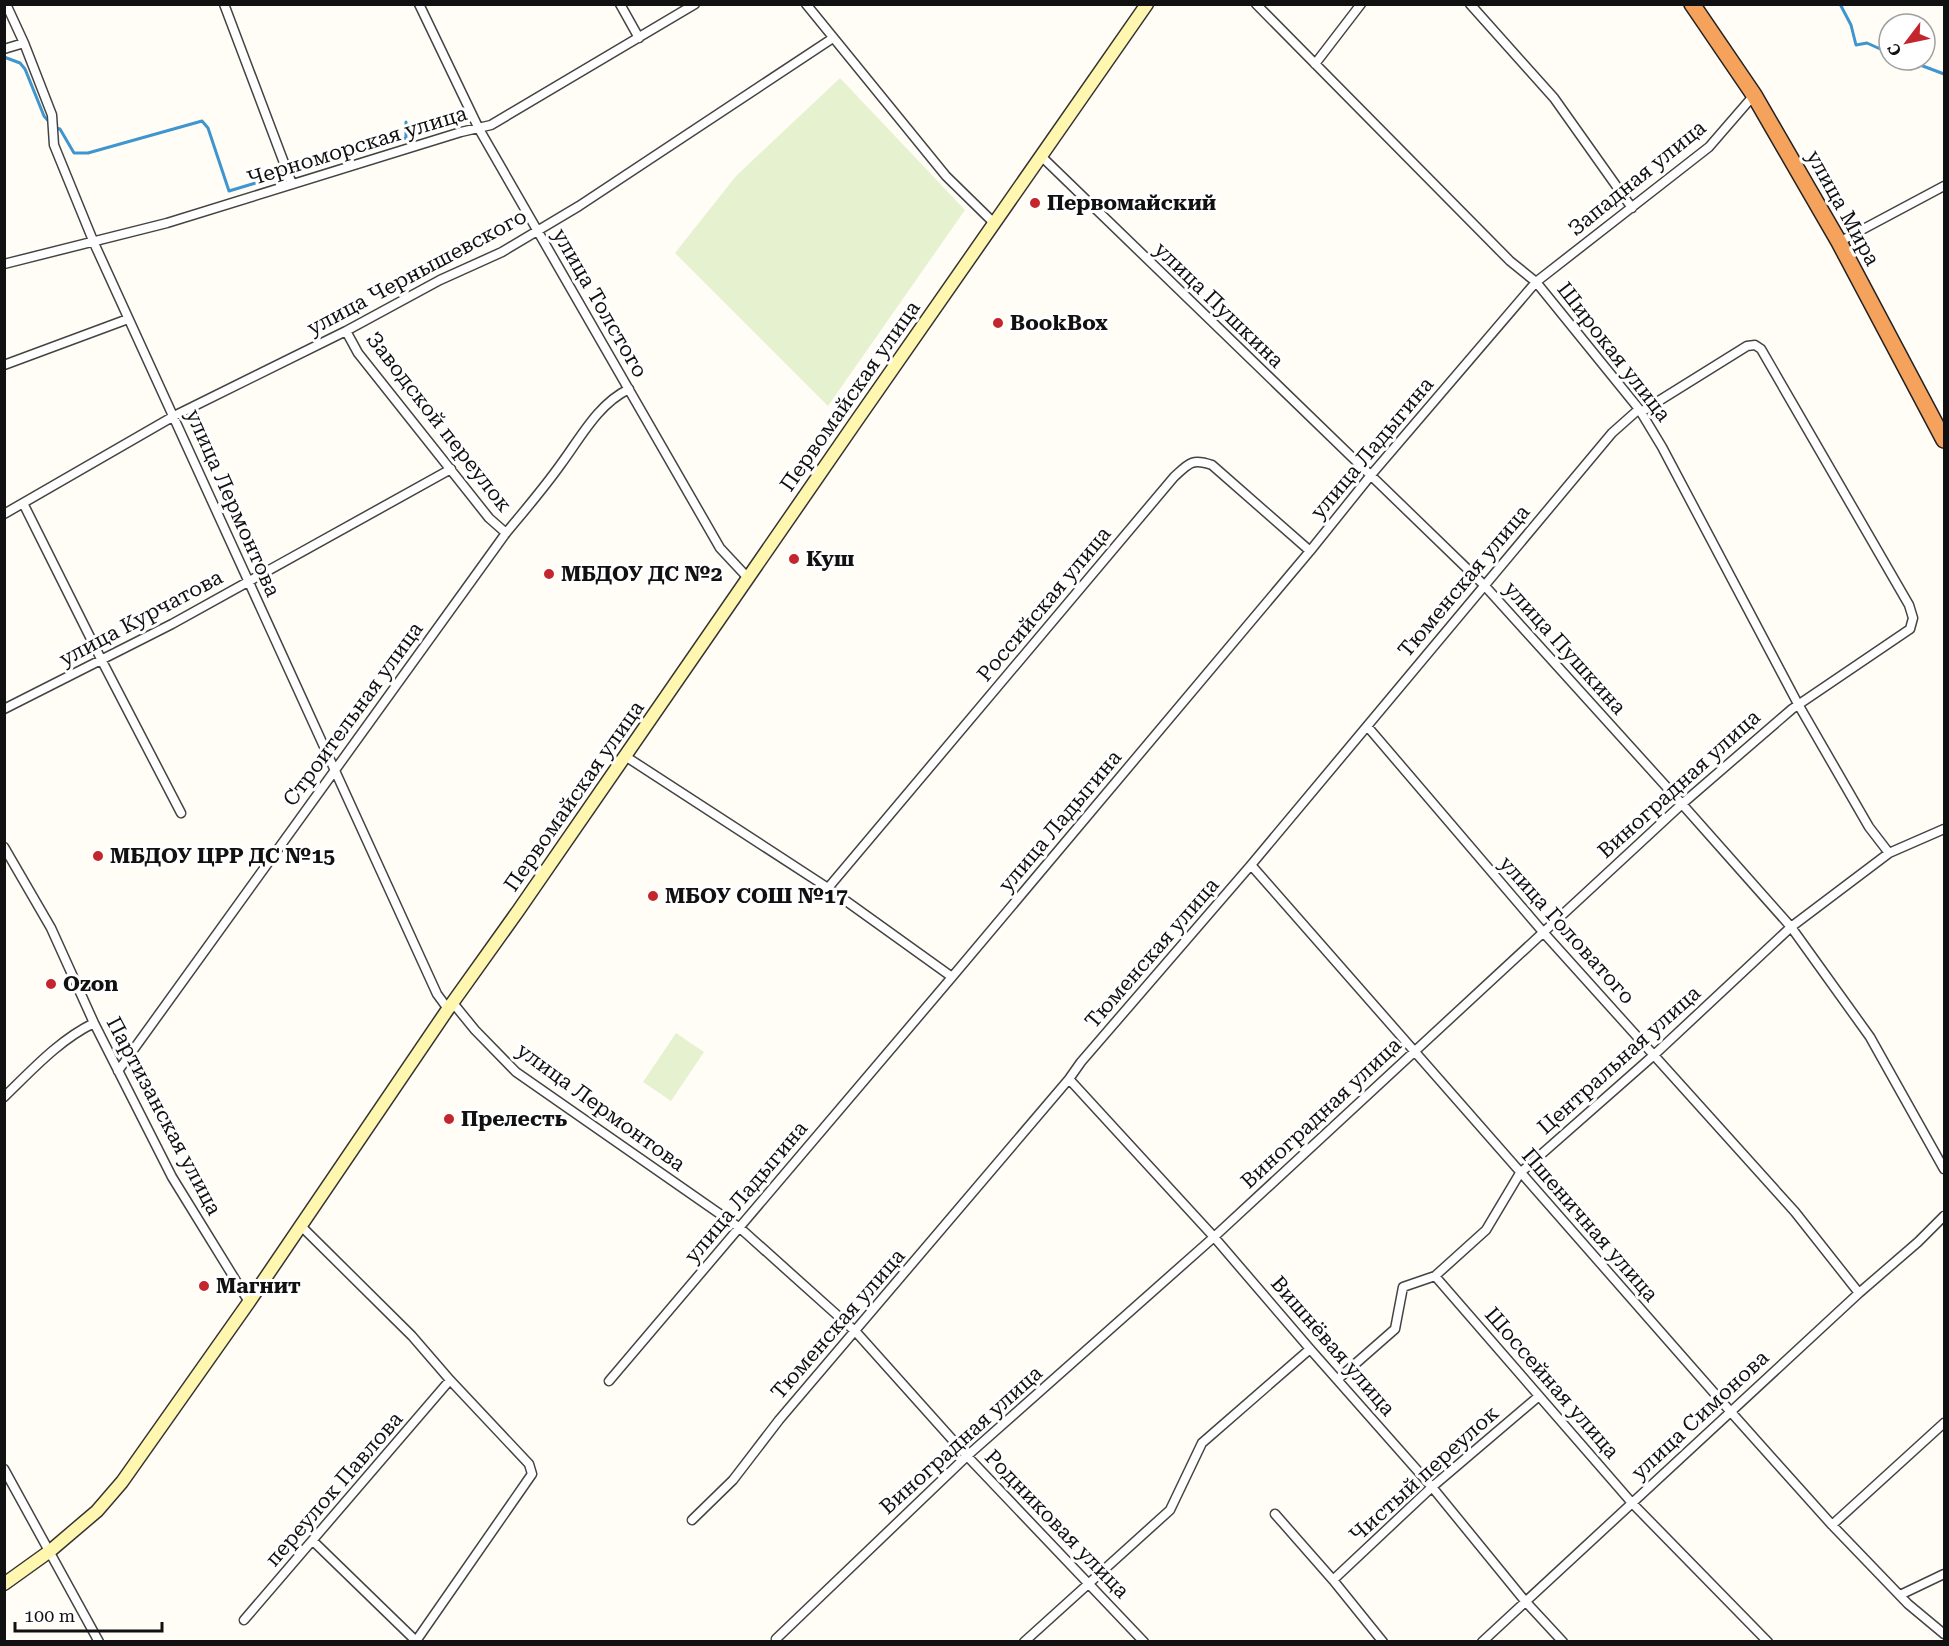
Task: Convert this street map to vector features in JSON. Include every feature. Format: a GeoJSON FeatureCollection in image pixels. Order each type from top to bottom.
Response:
{"type":"FeatureCollection","features":[{"type":"Feature","properties":{"kind":"highway","name":"улица Мира"},"geometry":{"type":"LineString","coordinates":[[1692,4],[1754,95],[1839,242],[1944,440]]}},
{"type":"Feature","properties":{"kind":"street","name":"улица Лермонтова"},"geometry":{"type":"LineString","coordinates":[[6,4],[52,115],[54,145],[94,243],[438,994],[516,1072],[740,1228]]}},
{"type":"Feature","properties":{"kind":"street"},"geometry":{"type":"LineString","coordinates":[[224,4],[291,181]]}},
{"type":"Feature","properties":{"kind":"street","name":"улица Толстого"},"geometry":{"type":"LineString","coordinates":[[419,4],[479,129],[720,548],[748,579]]}},
{"type":"Feature","properties":{"kind":"street"},"geometry":{"type":"LineString","coordinates":[[620,4],[639,38]]}},
{"type":"Feature","properties":{"kind":"street","name":"Черноморская улица"},"geometry":{"type":"LineString","coordinates":[[4,264],[167,223],[291,181],[490,125],[695,4]]}},
{"type":"Feature","properties":{"kind":"street"},"geometry":{"type":"LineString","coordinates":[[806,4],[946,176],[994,223]]}},
{"type":"Feature","properties":{"kind":"street","name":"Первомайская улица"},"geometry":{"type":"LineString","coordinates":[[4,1584],[50,1551],[97,1511],[122,1482],[1147,4]]}},
{"type":"Feature","properties":{"kind":"street","name":"Широкая улица"},"geometry":{"type":"LineString","coordinates":[[1256,4],[1510,261],[1536,282],[1640,411],[1662,447],[1798,704],[1869,827],[1889,853]]}},
{"type":"Feature","properties":{"kind":"street"},"geometry":{"type":"LineString","coordinates":[[1315,64],[1361,4]]}},
{"type":"Feature","properties":{"kind":"street"},"geometry":{"type":"LineString","coordinates":[[1470,4],[1554,98],[1632,208]]}},
{"type":"Feature","properties":{"kind":"street","name":"улица Чернышевского"},"geometry":{"type":"LineString","coordinates":[[4,514],[174,416],[346,331],[440,280],[502,252],[579,206],[833,38]]}},
{"type":"Feature","properties":{"kind":"street"},"geometry":{"type":"LineString","coordinates":[[4,50],[24,44]]}},
{"type":"Feature","properties":{"kind":"street","name":"Западная улица"},"geometry":{"type":"LineString","coordinates":[[1536,282],[1709,147],[1754,95]]}},
{"type":"Feature","properties":{"kind":"street","name":"улица Пушкина"},"geometry":{"type":"LineString","coordinates":[[1041,156],[1484,585],[1682,804],[1791,927],[1870,1037],[1944,1169]]}},
{"type":"Feature","properties":{"kind":"street"},"geometry":{"type":"LineString","coordinates":[[1839,242],[1944,186]]}},
{"type":"Feature","properties":{"kind":"street","name":"улица Ладыгина"},"geometry":{"type":"LineString","coordinates":[[609,1382],[1536,282]]}},
{"type":"Feature","properties":{"kind":"street"},"geometry":{"type":"LineString","coordinates":[[4,365],[128,319]]}},
{"type":"Feature","properties":{"kind":"street","name":"Заводской переулок"},"geometry":{"type":"LineString","coordinates":[[346,331],[358,353],[489,518],[506,533]]}},
{"type":"Feature","properties":{"kind":"street","name":"Тюменская улица"},"geometry":{"type":"LineString","coordinates":[[692,1520],[733,1480],[779,1420],[856,1332],[1081,1062],[1251,865],[1612,434],[1640,411],[1744,348],[1755,345],[1764,352],[1909,605],[1913,618],[1906,633]]}},
{"type":"Feature","properties":{"kind":"street","name":"Строительная улица"},"geometry":{"type":"LineString","coordinates":[[118,1071],[506,533],[595,417],[615,396],[629,389]]}},
{"type":"Feature","properties":{"kind":"street","name":"Российская улица"},"geometry":{"type":"LineString","coordinates":[[828,888],[1187,464],[1198,460],[1212,465],[1310,551]]}},
{"type":"Feature","properties":{"kind":"street","name":"улица Курчатова"},"geometry":{"type":"LineString","coordinates":[[4,709],[102,661],[451,469]]}},
{"type":"Feature","properties":{"kind":"street"},"geometry":{"type":"LineString","coordinates":[[23,503],[181,813]]}},
{"type":"Feature","properties":{"kind":"street","name":"Виноградная улица"},"geometry":{"type":"LineString","coordinates":[[776,1639],[967,1456],[1214,1237],[1682,804],[1798,704],[1906,633]]}},
{"type":"Feature","properties":{"kind":"street","name":"улица Головатого"},"geometry":{"type":"LineString","coordinates":[[1366,726],[1543,932],[1795,1212],[1859,1293]]}},
{"type":"Feature","properties":{"kind":"street"},"geometry":{"type":"LineString","coordinates":[[625,756],[828,888],[952,977]]}},
{"type":"Feature","properties":{"kind":"street","name":"Центральная улица"},"geometry":{"type":"LineString","coordinates":[[1338,1379],[1395,1329],[1402,1287],[1435,1276],[1486,1230],[1520,1173],[1654,1054],[1791,927],[1889,853],[1944,829]]}},
{"type":"Feature","properties":{"kind":"street","name":"Партизанская улица"},"geometry":{"type":"LineString","coordinates":[[4,847],[51,928],[94,1023],[172,1177],[249,1302]]}},
{"type":"Feature","properties":{"kind":"street","name":"Пшеничная улица"},"geometry":{"type":"LineString","coordinates":[[1251,865],[1730,1412],[1832,1525],[1908,1604],[1944,1634]]}},
{"type":"Feature","properties":{"kind":"street"},"geometry":{"type":"LineString","coordinates":[[4,1097],[30,1071],[76,1032],[94,1023]]}},
{"type":"Feature","properties":{"kind":"street","name":"Вишнёвая улица"},"geometry":{"type":"LineString","coordinates":[[1069,1079],[1214,1237],[1432,1487],[1525,1601],[1563,1641]]}},
{"type":"Feature","properties":{"kind":"street","name":"улица Симонова"},"geometry":{"type":"LineString","coordinates":[[1482,1641],[1944,1216]]}},
{"type":"Feature","properties":{"kind":"street"},"geometry":{"type":"LineString","coordinates":[[300,1225],[412,1336],[529,1464],[532,1474],[416,1641],[313,1542]]}},
{"type":"Feature","properties":{"kind":"street","name":"Родниковая улица"},"geometry":{"type":"LineString","coordinates":[[740,1228],[856,1332],[967,1456],[1144,1641]]}},
{"type":"Feature","properties":{"kind":"street","name":"Шоссейная улица"},"geometry":{"type":"LineString","coordinates":[[1435,1276],[1632,1503],[1768,1641]]}},
{"type":"Feature","properties":{"kind":"street"},"geometry":{"type":"LineString","coordinates":[[1024,1641],[1170,1510],[1202,1443],[1310,1349]]}},
{"type":"Feature","properties":{"kind":"street","name":"переулок Павлова"},"geometry":{"type":"LineString","coordinates":[[244,1620],[450,1380]]}},
{"type":"Feature","properties":{"kind":"street","name":"Чистый переулок"},"geometry":{"type":"LineString","coordinates":[[1334,1580],[1432,1487],[1539,1395]]}},
{"type":"Feature","properties":{"kind":"street"},"geometry":{"type":"LineString","coordinates":[[1832,1525],[1944,1423]]}},
{"type":"Feature","properties":{"kind":"street"},"geometry":{"type":"LineString","coordinates":[[4,1470],[99,1641]]}},
{"type":"Feature","properties":{"kind":"street"},"geometry":{"type":"LineString","coordinates":[[1275,1514],[1334,1580],[1383,1641]]}},
{"type":"Feature","properties":{"kind":"street"},"geometry":{"type":"LineString","coordinates":[[1900,1595],[1944,1574]]}},
{"type":"Feature","properties":{"kind":"green space"},"geometry":{"type":"Polygon","coordinates":[[[840,78],[965,210],[828,406],[675,253],[736,176],[840,78]]]}},
{"type":"Feature","properties":{"kind":"green space"},"geometry":{"type":"Polygon","coordinates":[[[676,1033],[704,1052],[671,1101],[643,1082],[676,1033]]]}},
{"type":"Feature","properties":{"kind":"waterway"},"geometry":{"type":"LineString","coordinates":[[1840,4],[1851,25],[1856,45],[1867,43],[1877,48]]}},
{"type":"Feature","properties":{"kind":"waterway"},"geometry":{"type":"LineString","coordinates":[[4,57],[20,63],[25,69],[44,116],[51,124]]}},
{"type":"Feature","properties":{"kind":"waterway"},"geometry":{"type":"LineString","coordinates":[[1937,71],[1944,74]]}},
{"type":"Feature","properties":{"kind":"waterway"},"geometry":{"type":"LineString","coordinates":[[56,128],[60,129],[74,153],[88,153],[202,121],[208,128],[229,191],[406,138],[406,122]]}},
{"type":"Feature","properties":{"kind":"place","name":"Первомайский"},"geometry":{"type":"Point","coordinates":[1035,203]}},
{"type":"Feature","properties":{"kind":"place","name":"BookBox"},"geometry":{"type":"Point","coordinates":[998,323]}},
{"type":"Feature","properties":{"kind":"place","name":"Куш"},"geometry":{"type":"Point","coordinates":[794,559]}},
{"type":"Feature","properties":{"kind":"place","name":"МБДОУ ДС №2"},"geometry":{"type":"Point","coordinates":[549,574]}},
{"type":"Feature","properties":{"kind":"place","name":"МБДОУ ЦРР ДС №15"},"geometry":{"type":"Point","coordinates":[98,856]}},
{"type":"Feature","properties":{"kind":"place","name":"МБОУ СОШ №17"},"geometry":{"type":"Point","coordinates":[653,896]}},
{"type":"Feature","properties":{"kind":"place","name":"Ozon"},"geometry":{"type":"Point","coordinates":[51,984]}},
{"type":"Feature","properties":{"kind":"place","name":"Прелесть"},"geometry":{"type":"Point","coordinates":[449,1119]}},
{"type":"Feature","properties":{"kind":"place","name":"Магнит"},"geometry":{"type":"Point","coordinates":[204,1286]}}]}
